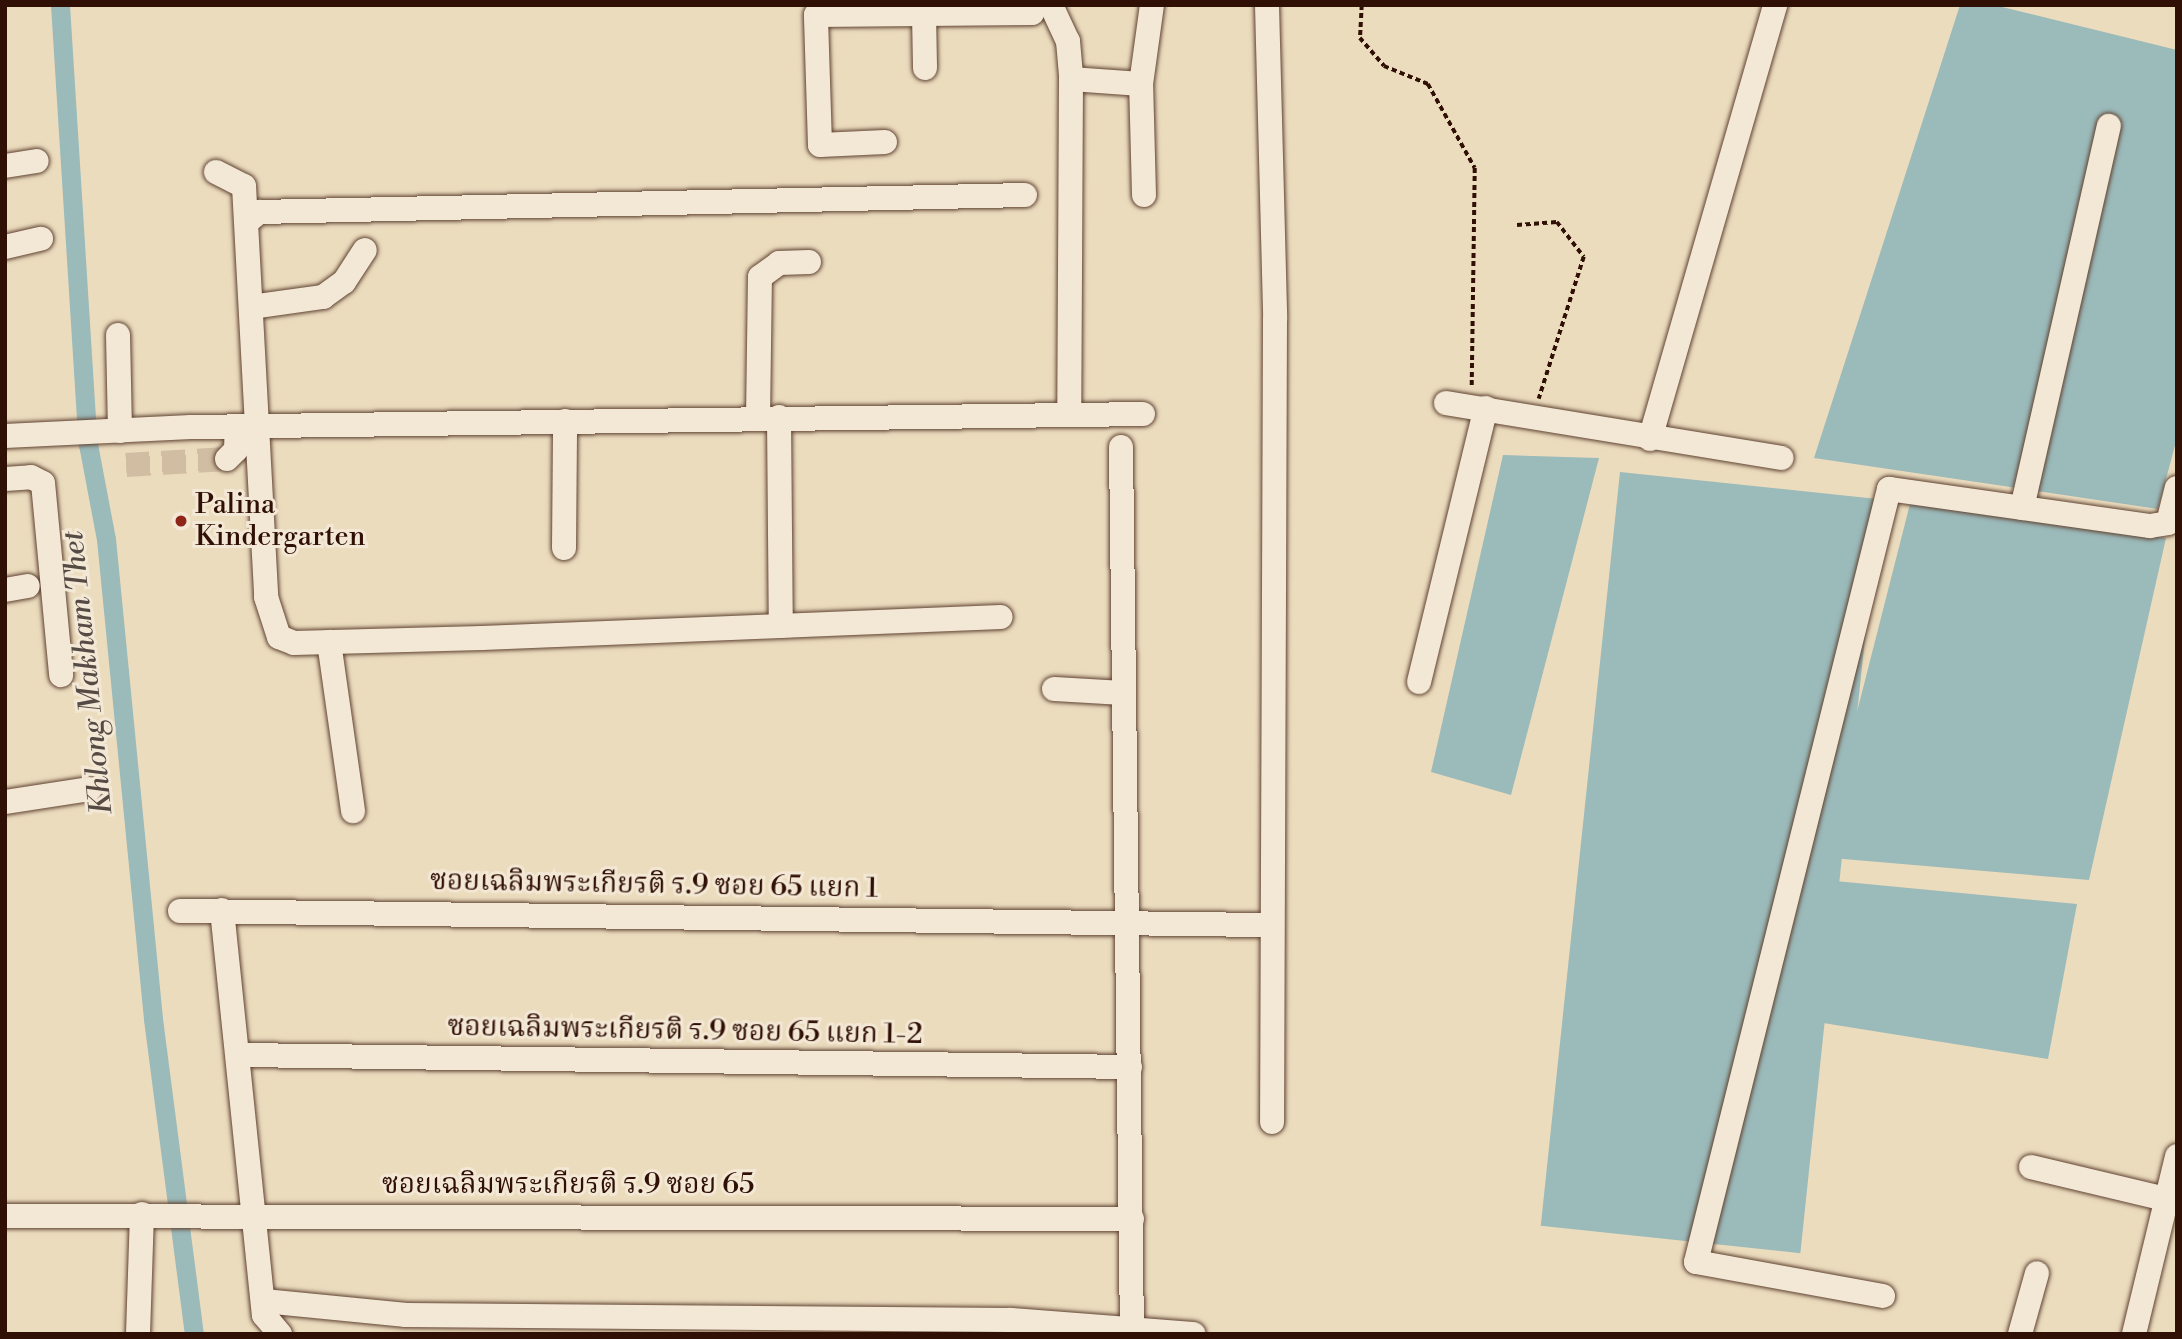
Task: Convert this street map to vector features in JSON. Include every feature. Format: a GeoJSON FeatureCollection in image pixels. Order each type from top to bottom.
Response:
{"type":"FeatureCollection","features":[{"type":"Feature","properties":{"kind":"street"},"geometry":{"type":"LineString","coordinates":[[885,142],[820,145],[816,15],[1032,13],[1034,5]]}},
{"type":"Feature","properties":{"kind":"street"},"geometry":{"type":"LineString","coordinates":[[1051,5],[1068,41],[1071,79],[1069,415]]}},
{"type":"Feature","properties":{"kind":"street"},"geometry":{"type":"LineString","coordinates":[[1144,195],[1141,85],[1152,5]]}},
{"type":"Feature","properties":{"kind":"street"},"geometry":{"type":"LineString","coordinates":[[1267,5],[1275,319],[1270,925],[1272,1122]]}},
{"type":"Feature","properties":{"kind":"street"},"geometry":{"type":"LineString","coordinates":[[1650,439],[1775,5]]}},
{"type":"Feature","properties":{"kind":"street"},"geometry":{"type":"LineString","coordinates":[[924,14],[925,68]]}},
{"type":"Feature","properties":{"kind":"street"},"geometry":{"type":"LineString","coordinates":[[1071,79],[1141,85]]}},
{"type":"Feature","properties":{"kind":"street"},"geometry":{"type":"LineString","coordinates":[[2022,508],[2109,126]]}},
{"type":"Feature","properties":{"kind":"street"},"geometry":{"type":"LineString","coordinates":[[5,166],[37,161]]}},
{"type":"Feature","properties":{"kind":"street"},"geometry":{"type":"LineString","coordinates":[[216,172],[244,186],[251,307],[248,427],[271,625],[294,643],[1001,617]]}},
{"type":"Feature","properties":{"kind":"street"},"geometry":{"type":"LineString","coordinates":[[247,222],[259,212],[1025,195]]}},
{"type":"Feature","properties":{"kind":"street"},"geometry":{"type":"LineString","coordinates":[[5,247],[41,239]]}},
{"type":"Feature","properties":{"kind":"street"},"geometry":{"type":"LineString","coordinates":[[251,307],[323,297],[344,282],[365,250]]}},
{"type":"Feature","properties":{"kind":"street"},"geometry":{"type":"LineString","coordinates":[[781,626],[760,277],[779,263],[809,262]]}},
{"type":"Feature","properties":{"kind":"street"},"geometry":{"type":"LineString","coordinates":[[113,431],[118,335]]}},
{"type":"Feature","properties":{"kind":"street"},"geometry":{"type":"LineString","coordinates":[[1446,403],[1534,414],[1650,439],[1783,458]]}},
{"type":"Feature","properties":{"kind":"street"},"geometry":{"type":"LineString","coordinates":[[1419,682],[1479,407]]}},
{"type":"Feature","properties":{"kind":"street"},"geometry":{"type":"LineString","coordinates":[[5,436],[248,427],[768,417],[1143,414]]}},
{"type":"Feature","properties":{"kind":"street"},"geometry":{"type":"LineString","coordinates":[[564,548],[565,421]]}},
{"type":"Feature","properties":{"kind":"street"},"geometry":{"type":"LineString","coordinates":[[227,459],[236,450],[248,427]]}},
{"type":"Feature","properties":{"kind":"street"},"geometry":{"type":"LineString","coordinates":[[1121,447],[1132,1331]]}},
{"type":"Feature","properties":{"kind":"street"},"geometry":{"type":"LineString","coordinates":[[5,479],[32,477],[43,483],[61,675]]}},
{"type":"Feature","properties":{"kind":"street"},"geometry":{"type":"LineString","coordinates":[[1883,1296],[1696,1262],[1889,489],[2150,526],[2168,523],[2177,488]]}},
{"type":"Feature","properties":{"kind":"street"},"geometry":{"type":"LineString","coordinates":[[329,642],[353,811]]}},
{"type":"Feature","properties":{"kind":"street"},"geometry":{"type":"LineString","coordinates":[[1054,689],[1125,693]]}},
{"type":"Feature","properties":{"kind":"street"},"geometry":{"type":"LineString","coordinates":[[5,802],[90,789]]}},
{"type":"Feature","properties":{"kind":"street"},"geometry":{"type":"LineString","coordinates":[[222,910],[240,1055],[264,1301],[267,1322],[280,1334]]}},
{"type":"Feature","properties":{"kind":"street","name":"ซอยเฉลิมพระเกียรติ ร.9 ซอย 65 แยก 1"},"geometry":{"type":"LineString","coordinates":[[180,911],[1128,919],[1270,925]]}},
{"type":"Feature","properties":{"kind":"street","name":"ซอยเฉลิมพระเกียรติ ร.9 ซอย 65 แยก 1-2"},"geometry":{"type":"LineString","coordinates":[[240,1055],[1130,1067]]}},
{"type":"Feature","properties":{"kind":"street"},"geometry":{"type":"LineString","coordinates":[[2134,1334],[2177,1156]]}},
{"type":"Feature","properties":{"kind":"street"},"geometry":{"type":"LineString","coordinates":[[2031,1167],[2165,1199]]}},
{"type":"Feature","properties":{"kind":"street","name":"ซอยเฉลิมพระเกียรติ ร.9 ซอย 65"},"geometry":{"type":"LineString","coordinates":[[5,1216],[153,1217],[194,1220],[254,1216],[1132,1219]]}},
{"type":"Feature","properties":{"kind":"street"},"geometry":{"type":"LineString","coordinates":[[138,1334],[153,1217]]}},
{"type":"Feature","properties":{"kind":"street"},"geometry":{"type":"LineString","coordinates":[[2020,1334],[2037,1273]]}},
{"type":"Feature","properties":{"kind":"street"},"geometry":{"type":"LineString","coordinates":[[264,1301],[371,1314],[513,1326],[635,1324],[1011,1327],[1193,1334]]}},
{"type":"Feature","properties":{"kind":"path"},"geometry":{"type":"LineString","coordinates":[[1362,5],[1360,38],[1384,66],[1428,84],[1475,168],[1479,407]]}},
{"type":"Feature","properties":{"kind":"path"},"geometry":{"type":"LineString","coordinates":[[1517,225],[1557,222],[1584,257],[1534,414]]}},
{"type":"Feature","properties":{"kind":"water"},"geometry":{"type":"Polygon","coordinates":[[[1960,5],[1994,5],[2177,50],[2177,438],[2158,509],[1814,458],[1960,5]]]}},
{"type":"Feature","properties":{"kind":"water"},"geometry":{"type":"Polygon","coordinates":[[[1503,455],[1599,458],[1511,795],[1431,772],[1503,455]]]}},
{"type":"Feature","properties":{"kind":"water"},"geometry":{"type":"Polygon","coordinates":[[[1620,472],[1880,499],[1800,1253],[1541,1226],[1620,472]]]}},
{"type":"Feature","properties":{"kind":"water"},"geometry":{"type":"Polygon","coordinates":[[[1910,504],[2166,538],[2089,880],[1820,857],[1910,504]]]}},
{"type":"Feature","properties":{"kind":"water"},"geometry":{"type":"Polygon","coordinates":[[[1825,880],[2077,904],[2048,1059],[1792,1018],[1825,880]]]}},
{"type":"Feature","properties":{"kind":"waterway","name":"Khlong Makham Thet"},"geometry":{"type":"LineString","coordinates":[[60,5],[88,444],[106,539],[153,1019],[194,1334]]}},
{"type":"Feature","properties":{"kind":"tunnel"},"geometry":{"type":"LineString","coordinates":[[126,465],[227,459]]}},
{"type":"Feature","properties":{"kind":"place","name":"Palina Kindergarten"},"geometry":{"type":"Point","coordinates":[181,521]}}]}
